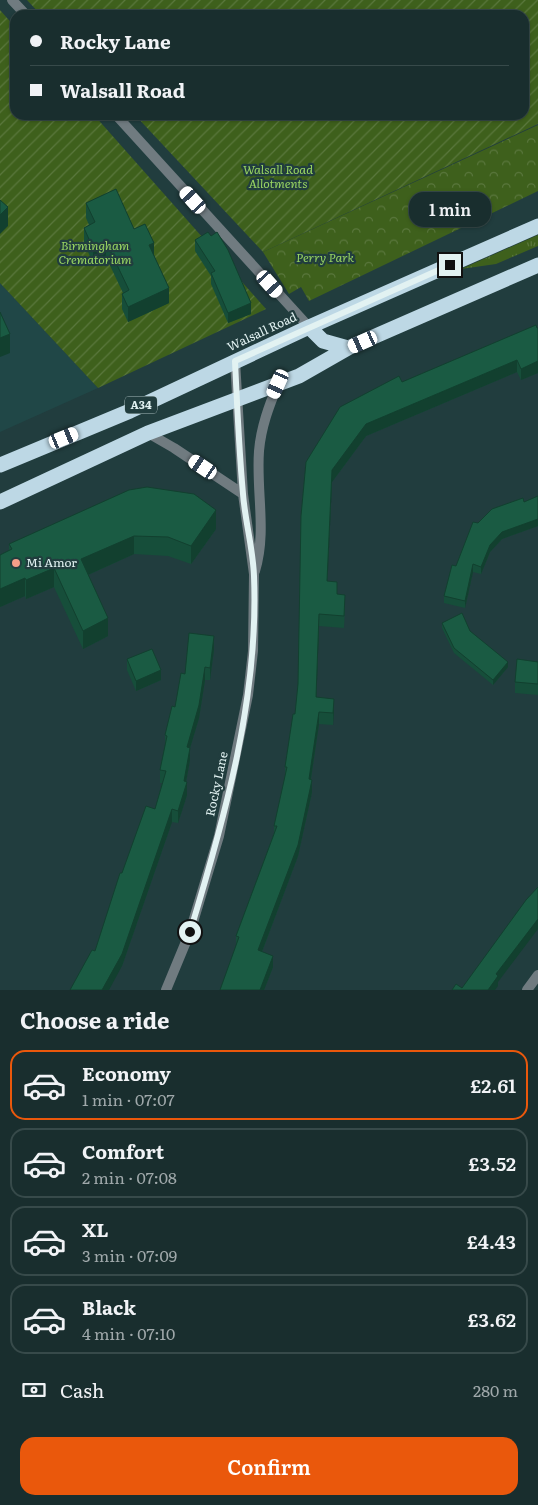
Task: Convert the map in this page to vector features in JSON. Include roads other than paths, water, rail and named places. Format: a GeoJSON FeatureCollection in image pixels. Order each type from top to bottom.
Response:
{"type":"FeatureCollection","features":[{"type":"Feature","properties":{"kind":"highway","name":"Walsall Road"},"geometry":{"type":"LineString","coordinates":[[0,465],[130,411],[309,326],[538,226]]}},
{"type":"Feature","properties":{"kind":"highway","name":"A34"},"geometry":{"type":"LineString","coordinates":[[0,502],[148,433],[278,384],[348,348],[538,265]]}},
{"type":"Feature","properties":{"kind":"highway"},"geometry":{"type":"LineString","coordinates":[[309,326],[323,341],[348,348]]}},
{"type":"Feature","properties":{"kind":"street"},"geometry":{"type":"LineString","coordinates":[[12,0],[21,10]]}},
{"type":"Feature","properties":{"kind":"street"},"geometry":{"type":"LineString","coordinates":[[121,120],[309,326]]}},
{"type":"Feature","properties":{"kind":"street","name":"Rocky Lane"},"geometry":{"type":"LineString","coordinates":[[166,990],[190,932],[221,827],[248,695],[253,651],[254,574],[243,494],[235,361]]}},
{"type":"Feature","properties":{"kind":"street","name":"Rocky Lane"},"geometry":{"type":"LineString","coordinates":[[254,574],[260,552],[259,452],[269,406],[278,384]]}},
{"type":"Feature","properties":{"kind":"street"},"geometry":{"type":"LineString","coordinates":[[148,433],[243,494]]}},
{"type":"Feature","properties":{"kind":"street"},"geometry":{"type":"LineString","coordinates":[[527,990],[538,975]]}},
{"type":"Feature","properties":{"kind":"place","name":"Mi Amor"},"geometry":{"type":"Point","coordinates":[16,563]}},
{"type":"Feature","properties":{"kind":"park label","name":"Walsall Road Allotments"},"geometry":{"type":"Point","coordinates":[278,177]}},
{"type":"Feature","properties":{"kind":"park label","name":"Birmingham Crematorium"},"geometry":{"type":"Point","coordinates":[95,253]}},
{"type":"Feature","properties":{"kind":"park label","name":"Perry Park"},"geometry":{"type":"Point","coordinates":[325,258]}}]}
